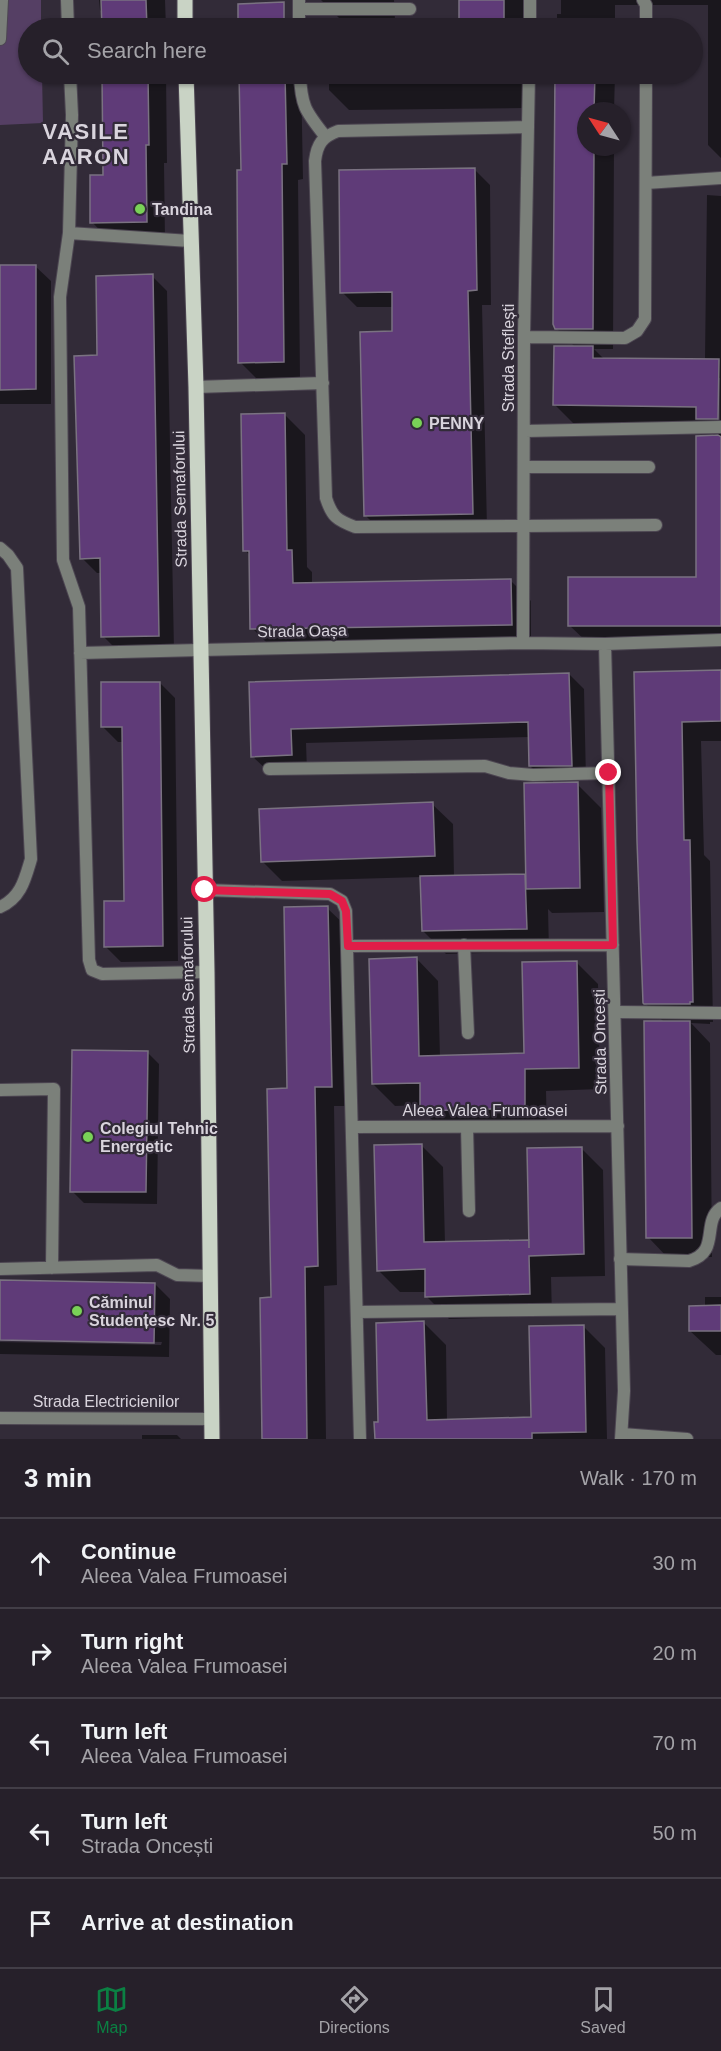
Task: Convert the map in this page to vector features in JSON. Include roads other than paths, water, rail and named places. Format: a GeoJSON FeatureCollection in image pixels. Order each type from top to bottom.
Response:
{"type":"FeatureCollection","features":[{"type":"Feature","properties":{"kind":"main road"},"geometry":{"type":"LineString","coordinates":[[185,0],[185,18]]}},
{"type":"Feature","properties":{"kind":"main road","name":"Strada Semaforului"},"geometry":{"type":"LineString","coordinates":[[186,84],[196,387],[207,972],[212,1439]]}},
{"type":"Feature","properties":{"kind":"street"},"geometry":{"type":"LineString","coordinates":[[0,39],[2,0]]}},
{"type":"Feature","properties":{"kind":"street"},"geometry":{"type":"LineString","coordinates":[[67,0],[68,18]]}},
{"type":"Feature","properties":{"kind":"street"},"geometry":{"type":"LineString","coordinates":[[530,0],[530,18]]}},
{"type":"Feature","properties":{"kind":"street"},"geometry":{"type":"LineString","coordinates":[[643,0],[646,5],[646,18]]}},
{"type":"Feature","properties":{"kind":"street"},"geometry":{"type":"LineString","coordinates":[[299,5],[410,5]]}},
{"type":"Feature","properties":{"kind":"street"},"geometry":{"type":"LineString","coordinates":[[70,84],[72,115],[69,233],[60,297],[63,560],[79,607],[89,960],[92,970],[102,974],[207,972]]}},
{"type":"Feature","properties":{"kind":"street"},"geometry":{"type":"LineString","coordinates":[[300,84],[301,98],[308,115],[325,136]]}},
{"type":"Feature","properties":{"kind":"street","name":"Strada Steflești"},"geometry":{"type":"LineString","coordinates":[[523,643],[524,337],[529,84]]}},
{"type":"Feature","properties":{"kind":"street"},"geometry":{"type":"LineString","coordinates":[[524,337],[625,338],[637,331],[645,319],[646,84]]}},
{"type":"Feature","properties":{"kind":"street"},"geometry":{"type":"LineString","coordinates":[[528,127],[338,131],[325,136],[317,147],[315,161],[327,498],[331,513],[342,522],[355,527],[656,525]]}},
{"type":"Feature","properties":{"kind":"street"},"geometry":{"type":"LineString","coordinates":[[646,183],[721,178]]}},
{"type":"Feature","properties":{"kind":"street"},"geometry":{"type":"LineString","coordinates":[[69,233],[190,241]]}},
{"type":"Feature","properties":{"kind":"street"},"geometry":{"type":"LineString","coordinates":[[196,387],[323,382]]}},
{"type":"Feature","properties":{"kind":"street"},"geometry":{"type":"LineString","coordinates":[[525,431],[721,427]]}},
{"type":"Feature","properties":{"kind":"street"},"geometry":{"type":"LineString","coordinates":[[524,467],[649,467]]}},
{"type":"Feature","properties":{"kind":"street"},"geometry":{"type":"LineString","coordinates":[[0,548],[17,568],[31,859],[25,880],[16,896],[0,907]]}},
{"type":"Feature","properties":{"kind":"street","name":"Strada Oașa"},"geometry":{"type":"LineString","coordinates":[[81,654],[721,640]]}},
{"type":"Feature","properties":{"kind":"street","name":"Strada Oncești"},"geometry":{"type":"LineString","coordinates":[[605,644],[624,1391],[621,1437]]}},
{"type":"Feature","properties":{"kind":"street"},"geometry":{"type":"LineString","coordinates":[[269,769],[485,766],[509,773],[533,776],[609,773]]}},
{"type":"Feature","properties":{"kind":"street"},"geometry":{"type":"LineString","coordinates":[[205,890],[330,894],[342,901],[346,911],[360,1439]]}},
{"type":"Feature","properties":{"kind":"street"},"geometry":{"type":"LineString","coordinates":[[464,945],[468,1033]]}},
{"type":"Feature","properties":{"kind":"street"},"geometry":{"type":"LineString","coordinates":[[348,946],[613,945]]}},
{"type":"Feature","properties":{"kind":"street"},"geometry":{"type":"LineString","coordinates":[[616,1012],[721,1013]]}},
{"type":"Feature","properties":{"kind":"street"},"geometry":{"type":"LineString","coordinates":[[0,1090],[54,1089],[52,1268]]}},
{"type":"Feature","properties":{"kind":"street","name":"Aleea Valea Frumoasei"},"geometry":{"type":"LineString","coordinates":[[352,1127],[618,1126]]}},
{"type":"Feature","properties":{"kind":"street"},"geometry":{"type":"LineString","coordinates":[[467,1127],[469,1211]]}},
{"type":"Feature","properties":{"kind":"street"},"geometry":{"type":"LineString","coordinates":[[620,1259],[689,1261],[700,1258],[707,1248],[714,1214],[721,1208]]}},
{"type":"Feature","properties":{"kind":"street"},"geometry":{"type":"LineString","coordinates":[[0,1269],[157,1265],[177,1275],[210,1276]]}},
{"type":"Feature","properties":{"kind":"street"},"geometry":{"type":"LineString","coordinates":[[357,1312],[621,1309]]}},
{"type":"Feature","properties":{"kind":"street","name":"Strada Electricienilor"},"geometry":{"type":"LineString","coordinates":[[0,1418],[211,1419]]}},
{"type":"Feature","properties":{"kind":"street"},"geometry":{"type":"LineString","coordinates":[[621,1437],[687,1439]]}},
{"type":"Feature","properties":{"kind":"place","name":"Tandina"},"geometry":{"type":"Point","coordinates":[140,209]}},
{"type":"Feature","properties":{"kind":"place","name":"PENNY"},"geometry":{"type":"Point","coordinates":[417,423]}},
{"type":"Feature","properties":{"kind":"place","name":"Colegiul Tehnic Energetic"},"geometry":{"type":"Point","coordinates":[88,1137]}},
{"type":"Feature","properties":{"kind":"place","name":"Căminul Studențesc Nr. 5"},"geometry":{"type":"Point","coordinates":[77,1311]}},
{"type":"Feature","properties":{"kind":"district","name":"VASILE AARON"},"geometry":{"type":"Point","coordinates":[86,144]}}]}
